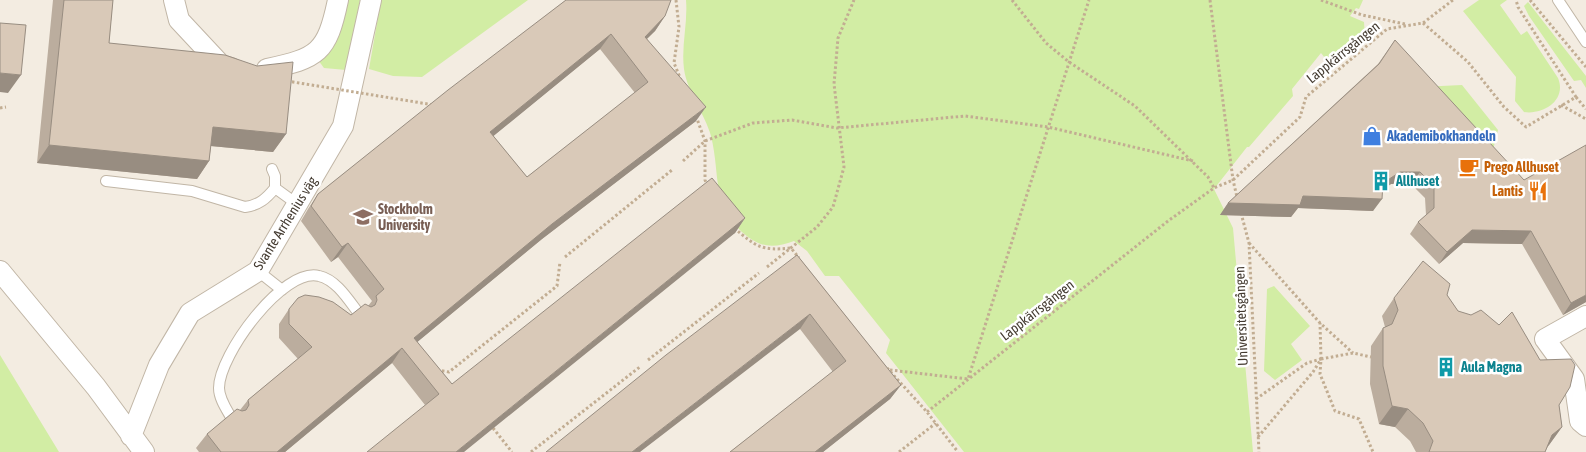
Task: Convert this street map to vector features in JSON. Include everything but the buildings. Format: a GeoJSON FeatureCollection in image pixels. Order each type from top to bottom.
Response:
{"type":"FeatureCollection","features":[{"type":"Feature","properties":{"kind":"street"},"geometry":{"type":"LineString","coordinates":[[174,0],[178,20],[221,65],[247,73],[290,64],[321,50],[333,23],[338,0]]}},
{"type":"Feature","properties":{"kind":"street","name":"Svante Arrhenius väg"},"geometry":{"type":"LineString","coordinates":[[131,436],[159,365],[190,313],[258,271],[343,126],[371,0]]}},
{"type":"Feature","properties":{"kind":"street"},"geometry":{"type":"LineString","coordinates":[[0,270],[96,387],[144,452]]}},
{"type":"Feature","properties":{"kind":"street"},"geometry":{"type":"LineString","coordinates":[[1586,316],[1545,338],[1574,379],[1580,421],[1586,426]]}},
{"type":"Feature","properties":{"kind":"lane"},"geometry":{"type":"LineString","coordinates":[[1558,0],[1586,42]]}},
{"type":"Feature","properties":{"kind":"lane"},"geometry":{"type":"LineString","coordinates":[[106,181],[192,192],[245,207],[254,206],[265,200],[274,188],[275,176],[272,169]]}},
{"type":"Feature","properties":{"kind":"lane"},"geometry":{"type":"LineString","coordinates":[[274,188],[297,204]]}},
{"type":"Feature","properties":{"kind":"lane"},"geometry":{"type":"LineString","coordinates":[[258,271],[282,290]]}},
{"type":"Feature","properties":{"kind":"lane"},"geometry":{"type":"LineString","coordinates":[[232,419],[224,406],[219,389],[221,370],[235,342],[249,324],[282,290],[297,278],[318,275],[334,283],[360,315]]}},
{"type":"Feature","properties":{"kind":"path"},"geometry":{"type":"LineString","coordinates":[[676,0],[679,27],[674,62],[685,89]]}},
{"type":"Feature","properties":{"kind":"path"},"geometry":{"type":"LineString","coordinates":[[767,267],[817,227],[833,207],[844,168],[837,128],[834,84],[838,38],[854,0]]}},
{"type":"Feature","properties":{"kind":"path"},"geometry":{"type":"LineString","coordinates":[[1012,0],[1046,43],[1069,62],[1135,106],[1208,177],[1214,188]]}},
{"type":"Feature","properties":{"kind":"path"},"geometry":{"type":"LineString","coordinates":[[888,369],[968,379],[1089,0]]}},
{"type":"Feature","properties":{"kind":"path"},"geometry":{"type":"LineString","coordinates":[[1210,0],[1233,180],[1238,198]]}},
{"type":"Feature","properties":{"kind":"path"},"geometry":{"type":"LineString","coordinates":[[1321,0],[1362,15],[1408,25]]}},
{"type":"Feature","properties":{"kind":"path"},"geometry":{"type":"LineString","coordinates":[[1453,0],[1423,23],[1468,62],[1504,107],[1526,127],[1576,97]]}},
{"type":"Feature","properties":{"kind":"path"},"geometry":{"type":"LineString","coordinates":[[1516,0],[1576,97],[1585,106]]}},
{"type":"Feature","properties":{"kind":"path"},"geometry":{"type":"LineString","coordinates":[[1530,0],[1586,67]]}},
{"type":"Feature","properties":{"kind":"path","name":"Lappkärrsgången"},"geometry":{"type":"LineString","coordinates":[[927,412],[1168,221],[1214,188],[1233,180],[1300,117],[1306,97],[1387,29],[1423,23]]}},
{"type":"Feature","properties":{"kind":"path"},"geometry":{"type":"LineString","coordinates":[[280,80],[437,105]]}},
{"type":"Feature","properties":{"kind":"path"},"geometry":{"type":"LineString","coordinates":[[1561,106],[1586,119]]}},
{"type":"Feature","properties":{"kind":"path"},"geometry":{"type":"LineString","coordinates":[[0,108],[6,107]]}},
{"type":"Feature","properties":{"kind":"path"},"geometry":{"type":"LineString","coordinates":[[695,115],[705,141],[705,180],[709,189]]}},
{"type":"Feature","properties":{"kind":"path"},"geometry":{"type":"LineString","coordinates":[[683,160],[705,141],[753,123],[792,120],[837,128],[965,116],[1048,127],[1192,162]]}},
{"type":"Feature","properties":{"kind":"path"},"geometry":{"type":"LineString","coordinates":[[565,257],[672,170]]}},
{"type":"Feature","properties":{"kind":"path","name":"Universitetsgången"},"geometry":{"type":"LineString","coordinates":[[1240,207],[1249,242],[1259,452]]}},
{"type":"Feature","properties":{"kind":"path"},"geometry":{"type":"LineString","coordinates":[[733,227],[750,241],[769,250],[791,248]]}},
{"type":"Feature","properties":{"kind":"path"},"geometry":{"type":"LineString","coordinates":[[1249,242],[1320,323],[1353,353]]}},
{"type":"Feature","properties":{"kind":"path"},"geometry":{"type":"LineString","coordinates":[[791,248],[803,263]]}},
{"type":"Feature","properties":{"kind":"path"},"geometry":{"type":"LineString","coordinates":[[430,374],[436,370],[448,372],[557,286],[560,262]]}},
{"type":"Feature","properties":{"kind":"path"},"geometry":{"type":"LineString","coordinates":[[648,360],[759,273]]}},
{"type":"Feature","properties":{"kind":"path"},"geometry":{"type":"LineString","coordinates":[[1320,323],[1320,374],[1335,411],[1359,420],[1373,452]]}},
{"type":"Feature","properties":{"kind":"path"},"geometry":{"type":"LineString","coordinates":[[1256,399],[1307,363],[1353,353],[1371,357]]}},
{"type":"Feature","properties":{"kind":"path"},"geometry":{"type":"LineString","coordinates":[[1258,438],[1321,359]]}},
{"type":"Feature","properties":{"kind":"path"},"geometry":{"type":"LineString","coordinates":[[882,362],[927,412],[958,452]]}},
{"type":"Feature","properties":{"kind":"path"},"geometry":{"type":"LineString","coordinates":[[531,452],[641,366]]}},
{"type":"Feature","properties":{"kind":"path"},"geometry":{"type":"LineString","coordinates":[[899,452],[936,423]]}},
{"type":"Feature","properties":{"kind":"path"},"geometry":{"type":"LineString","coordinates":[[493,428],[512,452]]}},
{"type":"Feature","properties":{"kind":"green space"},"geometry":{"type":"Polygon","coordinates":[[[345,0],[360,0],[346,70],[324,68],[318,60],[337,40],[345,0]]]}},
{"type":"Feature","properties":{"kind":"green space"},"geometry":{"type":"Polygon","coordinates":[[[381,0],[528,0],[422,77],[393,76],[369,69],[381,0]]]}},
{"type":"Feature","properties":{"kind":"green space"},"geometry":{"type":"Polygon","coordinates":[[[686,0],[1363,0],[1359,9],[1356,8],[1350,16],[1364,22],[1365,36],[1340,60],[1325,58],[1321,53],[1292,89],[1293,96],[1247,147],[1214,189],[1233,228],[1253,452],[964,452],[886,353],[890,340],[839,276],[825,276],[807,251],[794,241],[771,246],[754,241],[736,226],[728,215],[719,191],[711,136],[689,86],[684,69],[686,0]]]}},
{"type":"Feature","properties":{"kind":"green space"},"geometry":{"type":"Polygon","coordinates":[[[1479,0],[1507,0],[1500,5],[1521,35],[1527,31],[1558,78],[1559,93],[1552,104],[1546,108],[1539,111],[1524,112],[1515,101],[1516,77],[1463,11],[1479,0]]]}},
{"type":"Feature","properties":{"kind":"green space"},"geometry":{"type":"Polygon","coordinates":[[[1528,2],[1586,76],[1586,88],[1581,80],[1574,81],[1529,16],[1524,6],[1528,2]]]}},
{"type":"Feature","properties":{"kind":"green space"},"geometry":{"type":"Polygon","coordinates":[[[1462,85],[1498,130],[1490,162],[1420,87],[1462,85]]]}},
{"type":"Feature","properties":{"kind":"green space"},"geometry":{"type":"Polygon","coordinates":[[[1274,286],[1310,326],[1291,344],[1302,360],[1275,380],[1264,371],[1267,289],[1274,286]]]}},
{"type":"Feature","properties":{"kind":"green space"},"geometry":{"type":"Polygon","coordinates":[[[0,355],[56,447],[59,452],[0,452],[0,355]]]}},
{"type":"Feature","properties":{"kind":"place","name":"Akademibokhandeln"},"geometry":{"type":"Point","coordinates":[1372,136]}},
{"type":"Feature","properties":{"kind":"place","name":"Prego Allhuset"},"geometry":{"type":"Point","coordinates":[1469,167]}},
{"type":"Feature","properties":{"kind":"place","name":"Allhuset"},"geometry":{"type":"Point","coordinates":[1381,181]}},
{"type":"Feature","properties":{"kind":"place","name":"Lantis"},"geometry":{"type":"Point","coordinates":[1538,191]}},
{"type":"Feature","properties":{"kind":"place","name":"Stockholm University"},"geometry":{"type":"Point","coordinates":[363,217]}},
{"type":"Feature","properties":{"kind":"place","name":"Aula Magna"},"geometry":{"type":"Point","coordinates":[1446,367]}}]}
